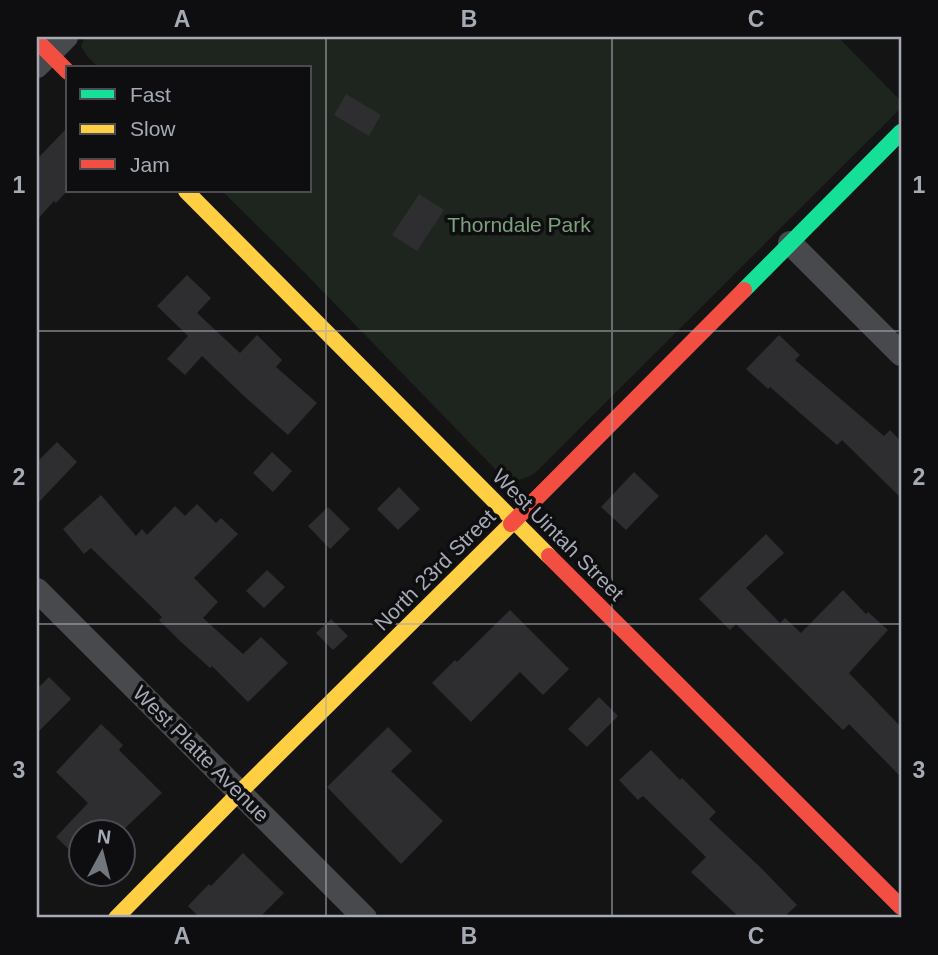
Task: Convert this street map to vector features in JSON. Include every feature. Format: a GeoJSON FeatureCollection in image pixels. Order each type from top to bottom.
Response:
{"type":"FeatureCollection","features":[{"type":"Feature","properties":{"kind":"street"},"geometry":{"type":"LineString","coordinates":[[47,49],[66,70]]}},
{"type":"Feature","properties":{"kind":"street","name":"North 23rd Street"},"geometry":{"type":"LineString","coordinates":[[116,918],[901,132]]}},
{"type":"Feature","properties":{"kind":"street","name":"West Uintah Street"},"geometry":{"type":"LineString","coordinates":[[187,192],[901,907]]}},
{"type":"Feature","properties":{"kind":"street"},"geometry":{"type":"LineString","coordinates":[[790,243],[901,354]]}},
{"type":"Feature","properties":{"kind":"street","name":"West Platte Avenue"},"geometry":{"type":"LineString","coordinates":[[37,590],[365,918]]}},
{"type":"Feature","properties":{"kind":"green space","name":"Thorndale Park"},"geometry":{"type":"Polygon","coordinates":[[[85,37],[838,37],[901,101],[901,108],[534,474],[513,480],[495,469],[223,192],[312,192],[312,66],[97,66],[81,46],[85,37]]]}},
{"type":"Feature","properties":{"kind":"building"},"geometry":{"type":"Polygon","coordinates":[[[346,94],[381,115],[369,136],[334,115],[346,94]]]}},
{"type":"Feature","properties":{"kind":"building"},"geometry":{"type":"Polygon","coordinates":[[[66,129],[66,192],[37,220],[37,159],[66,129]]]}},
{"type":"Feature","properties":{"kind":"building"},"geometry":{"type":"Polygon","coordinates":[[[419,194],[444,210],[417,251],[392,235],[419,194]]]}},
{"type":"Feature","properties":{"kind":"building"},"geometry":{"type":"Polygon","coordinates":[[[187,275],[211,298],[197,313],[240,353],[257,335],[282,360],[276,367],[317,403],[288,435],[202,356],[185,375],[167,359],[188,336],[157,306],[187,275]]]}},
{"type":"Feature","properties":{"kind":"building"},"geometry":{"type":"Polygon","coordinates":[[[779,335],[800,355],[795,360],[884,436],[890,430],[901,441],[901,498],[842,440],[837,445],[746,369],[779,335]]]}},
{"type":"Feature","properties":{"kind":"building"},"geometry":{"type":"Polygon","coordinates":[[[57,442],[77,462],[37,504],[37,462],[57,442]]]}},
{"type":"Feature","properties":{"kind":"building"},"geometry":{"type":"Polygon","coordinates":[[[272,452],[292,471],[273,492],[253,473],[272,452]]]}},
{"type":"Feature","properties":{"kind":"building"},"geometry":{"type":"Polygon","coordinates":[[[634,472],[659,496],[626,530],[601,507],[634,472]]]}},
{"type":"Feature","properties":{"kind":"building"},"geometry":{"type":"Polygon","coordinates":[[[399,487],[420,509],[398,530],[377,509],[399,487]]]}},
{"type":"Feature","properties":{"kind":"building"},"geometry":{"type":"Polygon","coordinates":[[[101,495],[136,536],[142,529],[147,535],[175,506],[185,516],[197,504],[216,523],[221,518],[238,534],[194,578],[218,602],[203,618],[243,654],[261,637],[288,663],[248,702],[212,666],[210,668],[180,641],[159,620],[162,617],[91,548],[84,554],[63,529],[101,495]]]}},
{"type":"Feature","properties":{"kind":"building"},"geometry":{"type":"Polygon","coordinates":[[[328,507],[350,529],[330,549],[308,526],[328,507]]]}},
{"type":"Feature","properties":{"kind":"building"},"geometry":{"type":"Polygon","coordinates":[[[766,534],[784,553],[746,588],[780,623],[785,618],[801,633],[843,590],[866,614],[868,612],[888,630],[849,673],[901,727],[901,777],[849,724],[843,730],[736,624],[730,630],[699,599],[766,534]]]}},
{"type":"Feature","properties":{"kind":"building"},"geometry":{"type":"Polygon","coordinates":[[[267,570],[285,587],[264,608],[246,591],[267,570]]]}},
{"type":"Feature","properties":{"kind":"building"},"geometry":{"type":"Polygon","coordinates":[[[510,610],[569,669],[543,695],[520,672],[471,722],[432,683],[510,610]]]}},
{"type":"Feature","properties":{"kind":"building"},"geometry":{"type":"Polygon","coordinates":[[[331,619],[348,636],[333,650],[316,633],[331,619]]]}},
{"type":"Feature","properties":{"kind":"building"},"geometry":{"type":"Polygon","coordinates":[[[49,677],[71,699],[37,733],[37,689],[49,677]]]}},
{"type":"Feature","properties":{"kind":"building"},"geometry":{"type":"Polygon","coordinates":[[[599,697],[618,716],[587,747],[568,729],[599,697]]]}},
{"type":"Feature","properties":{"kind":"building"},"geometry":{"type":"Polygon","coordinates":[[[101,724],[123,745],[119,750],[162,793],[136,818],[74,818],[88,803],[56,772],[101,724]]]}},
{"type":"Feature","properties":{"kind":"building"},"geometry":{"type":"Polygon","coordinates":[[[388,727],[412,751],[391,771],[443,821],[401,864],[327,787],[388,727]]]}},
{"type":"Feature","properties":{"kind":"building"},"geometry":{"type":"Polygon","coordinates":[[[651,750],[716,812],[709,819],[797,905],[783,918],[740,918],[691,872],[706,857],[643,796],[638,800],[619,780],[651,750]]]}},
{"type":"Feature","properties":{"kind":"building"},"geometry":{"type":"Polygon","coordinates":[[[66,826],[66,847],[56,837],[66,826]]]}},
{"type":"Feature","properties":{"kind":"building"},"geometry":{"type":"Polygon","coordinates":[[[243,853],[284,893],[259,918],[200,918],[188,906],[243,853]]]}},
{"type":"Feature","properties":{"kind":"traffic: fast"},"geometry":{"type":"LineString","coordinates":[[744,290],[901,132]]}},
{"type":"Feature","properties":{"kind":"traffic: slow"},"geometry":{"type":"LineString","coordinates":[[187,192],[549,556]]}},
{"type":"Feature","properties":{"kind":"traffic: slow"},"geometry":{"type":"LineString","coordinates":[[116,918],[511,524]]}},
{"type":"Feature","properties":{"kind":"traffic: jam"},"geometry":{"type":"LineString","coordinates":[[37,41],[66,70]]}},
{"type":"Feature","properties":{"kind":"traffic: jam"},"geometry":{"type":"LineString","coordinates":[[511,524],[744,290]]}},
{"type":"Feature","properties":{"kind":"traffic: jam"},"geometry":{"type":"LineString","coordinates":[[549,556],[901,907]]}}]}
